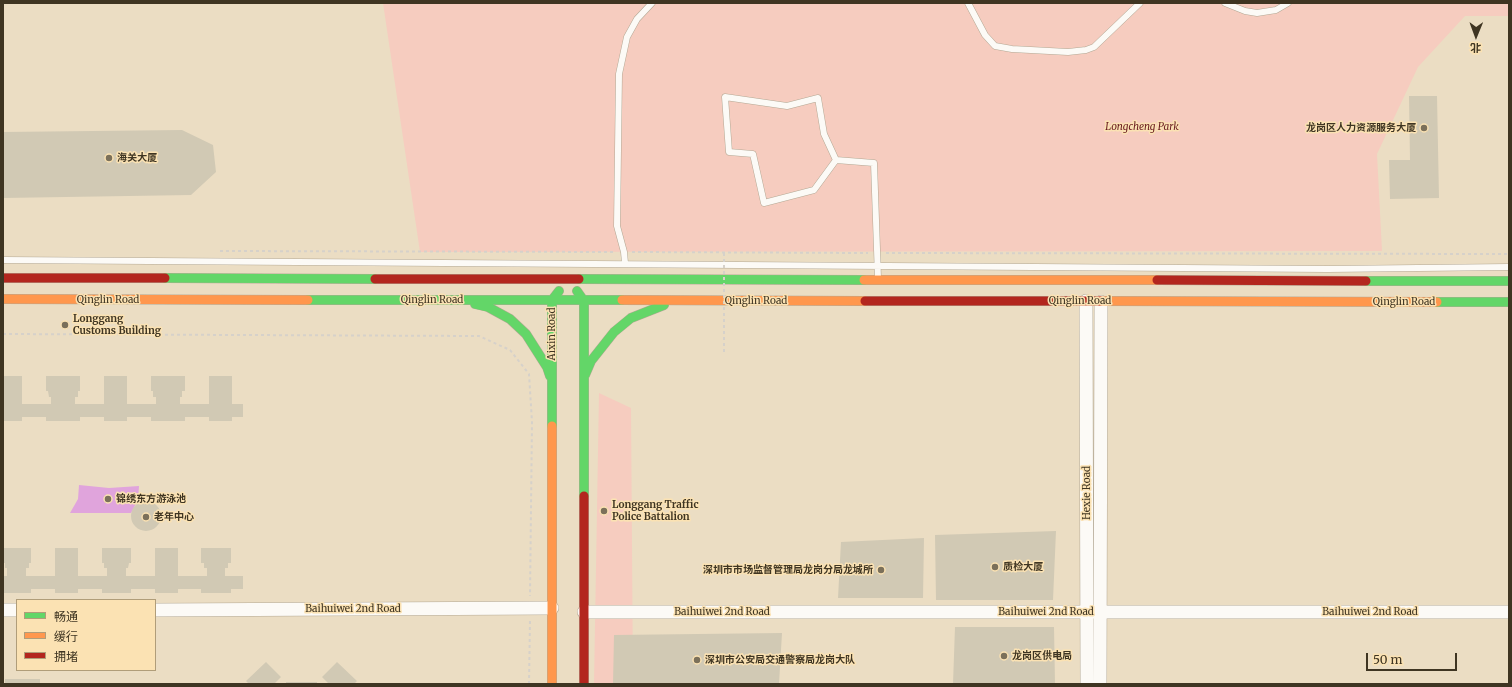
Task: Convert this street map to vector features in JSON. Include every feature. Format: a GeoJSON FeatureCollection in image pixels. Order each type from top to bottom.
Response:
{"type":"FeatureCollection","features":[{"type":"Feature","properties":{"kind":"main road","name":"Qinglin Road"},"geometry":{"type":"LineString","coordinates":[[3,278],[1509,281]]}},
{"type":"Feature","properties":{"kind":"main road","name":"Aixin Road"},"geometry":{"type":"LineString","coordinates":[[552,684],[552,300],[567,279]]}},
{"type":"Feature","properties":{"kind":"main road"},"geometry":{"type":"LineString","coordinates":[[567,279],[584,301],[584,684]]}},
{"type":"Feature","properties":{"kind":"main road","name":"Qinglin Road"},"geometry":{"type":"LineString","coordinates":[[3,299],[1509,302]]}},
{"type":"Feature","properties":{"kind":"main road"},"geometry":{"type":"LineString","coordinates":[[461,300],[488,307],[510,320],[521,329],[547,367],[552,384]]}},
{"type":"Feature","properties":{"kind":"main road"},"geometry":{"type":"LineString","coordinates":[[584,378],[591,361],[602,345],[625,323],[653,308],[682,301]]}},
{"type":"Feature","properties":{"kind":"street","name":"Hexie Road"},"geometry":{"type":"LineString","coordinates":[[1086,302],[1087,684]]}},
{"type":"Feature","properties":{"kind":"street","name":"Hexie Road"},"geometry":{"type":"LineString","coordinates":[[1100,684],[1101,302]]}},
{"type":"Feature","properties":{"kind":"street","name":"Baihuiwei 2nd Road"},"geometry":{"type":"LineString","coordinates":[[156,610],[552,608]]}},
{"type":"Feature","properties":{"kind":"street"},"geometry":{"type":"LineString","coordinates":[[3,610],[16,610]]}},
{"type":"Feature","properties":{"kind":"street","name":"Baihuiwei 2nd Road"},"geometry":{"type":"LineString","coordinates":[[584,612],[1509,612]]}},
{"type":"Feature","properties":{"kind":"lane"},"geometry":{"type":"LineString","coordinates":[[625,263],[624,252],[617,226],[619,74],[627,37],[637,19],[652,3]]}},
{"type":"Feature","properties":{"kind":"lane"},"geometry":{"type":"LineString","coordinates":[[968,3],[985,35],[995,46],[1007,49],[1068,52],[1082,51],[1094,47],[1140,3]]}},
{"type":"Feature","properties":{"kind":"lane"},"geometry":{"type":"LineString","coordinates":[[1225,3],[1257,13],[1276,10],[1288,3]]}},
{"type":"Feature","properties":{"kind":"lane"},"geometry":{"type":"LineString","coordinates":[[725,97],[787,106],[818,98],[824,134],[836,160],[814,190],[764,203],[753,154],[729,152],[725,97]]}},
{"type":"Feature","properties":{"kind":"lane"},"geometry":{"type":"LineString","coordinates":[[836,160],[874,163],[878,280]]}},
{"type":"Feature","properties":{"kind":"lane"},"geometry":{"type":"LineString","coordinates":[[3,260],[625,263],[1328,269],[1509,267]]}},
{"type":"Feature","properties":{"kind":"path"},"geometry":{"type":"LineString","coordinates":[[218,251],[1509,254]]}},
{"type":"Feature","properties":{"kind":"path"},"geometry":{"type":"LineString","coordinates":[[724,253],[724,353]]}},
{"type":"Feature","properties":{"kind":"path"},"geometry":{"type":"LineString","coordinates":[[3,334],[479,336],[510,350],[529,374],[532,422],[529,684]]}},
{"type":"Feature","properties":{"kind":"green space","name":"Longcheng Park"},"geometry":{"type":"Polygon","coordinates":[[[383,3],[1509,3],[1509,16],[1465,16],[1418,67],[1377,154],[1382,251],[420,252],[383,3]]]}},
{"type":"Feature","properties":{"kind":"green space"},"geometry":{"type":"Polygon","coordinates":[[[599,393],[631,408],[633,684],[594,684],[599,393]]]}},
{"type":"Feature","properties":{"kind":"shaded area","name":"锦绣东方游泳池"},"geometry":{"type":"Polygon","coordinates":[[[79,485],[109,488],[139,486],[138,500],[131,513],[70,513],[78,499],[79,485]]]}},
{"type":"Feature","properties":{"kind":"building","name":"龙岗区人力资源服务大厦"},"geometry":{"type":"Polygon","coordinates":[[[1409,96],[1437,96],[1439,198],[1390,199],[1389,160],[1410,160],[1409,96]]]}},
{"type":"Feature","properties":{"kind":"building","name":"海关大厦"},"geometry":{"type":"Polygon","coordinates":[[[182,130],[213,145],[216,172],[191,195],[3,198],[3,132],[182,130]]]}},
{"type":"Feature","properties":{"kind":"building"},"geometry":{"type":"Polygon","coordinates":[[[3,376],[22,376],[22,404],[51,404],[51,397],[49,397],[48,391],[46,391],[46,376],[80,376],[80,391],[78,391],[78,397],[75,397],[75,404],[104,404],[104,376],[127,376],[127,404],[156,404],[156,397],[153,397],[153,391],[151,391],[151,376],[185,376],[185,391],[182,391],[180,404],[209,404],[209,376],[232,376],[232,404],[243,404],[243,417],[232,417],[232,421],[209,421],[209,417],[185,417],[185,421],[151,421],[151,417],[127,417],[127,421],[104,421],[104,417],[80,417],[80,421],[46,421],[46,417],[22,417],[22,421],[3,421],[3,376]]]}},
{"type":"Feature","properties":{"kind":"building","name":"老年中心"},"geometry":{"type":"Polygon","coordinates":[[[146,501],[157,505],[161,516],[157,527],[146,531],[135,527],[131,516],[135,505],[146,501]]]}},
{"type":"Feature","properties":{"kind":"building","name":"质检大厦"},"geometry":{"type":"Polygon","coordinates":[[[1056,531],[1053,600],[936,600],[935,535],[1056,531]]]}},
{"type":"Feature","properties":{"kind":"building","name":"深圳市市场监督管理局龙岗分局龙城所"},"geometry":{"type":"Polygon","coordinates":[[[924,538],[923,598],[838,598],[841,542],[924,538]]]}},
{"type":"Feature","properties":{"kind":"building"},"geometry":{"type":"Polygon","coordinates":[[[3,548],[31,548],[31,563],[29,563],[29,568],[26,568],[26,576],[55,576],[55,548],[78,548],[78,576],[107,576],[107,568],[104,568],[104,563],[102,563],[102,548],[131,548],[131,563],[129,563],[128,568],[126,568],[126,576],[155,576],[155,548],[178,548],[178,576],[207,576],[207,568],[204,568],[204,563],[201,563],[201,548],[231,548],[231,563],[228,563],[228,568],[225,568],[225,576],[243,576],[243,589],[231,589],[231,593],[201,593],[201,589],[178,589],[178,593],[155,593],[155,589],[131,589],[131,593],[102,593],[102,589],[78,589],[78,593],[55,593],[55,589],[31,589],[31,593],[3,593],[3,576],[7,576],[7,568],[5,568],[5,563],[3,563],[3,548]]]}},
{"type":"Feature","properties":{"kind":"building","name":"龙岗区供电局"},"geometry":{"type":"Polygon","coordinates":[[[955,627],[1054,627],[1055,684],[953,684],[955,627]]]}},
{"type":"Feature","properties":{"kind":"building","name":"深圳市公安局交通警察局龙岗大队"},"geometry":{"type":"Polygon","coordinates":[[[782,633],[779,684],[613,684],[614,635],[782,633]]]}},
{"type":"Feature","properties":{"kind":"building"},"geometry":{"type":"Polygon","coordinates":[[[266,662],[281,677],[274,684],[249,684],[246,681],[266,662]]]}},
{"type":"Feature","properties":{"kind":"building"},"geometry":{"type":"Polygon","coordinates":[[[337,662],[357,681],[354,684],[329,684],[322,677],[337,662]]]}},
{"type":"Feature","properties":{"kind":"building"},"geometry":{"type":"Polygon","coordinates":[[[5,679],[40,679],[40,684],[5,684],[5,679]]]}},
{"type":"Feature","properties":{"kind":"building"},"geometry":{"type":"Polygon","coordinates":[[[286,682],[317,682],[317,684],[286,684],[286,682]]]}},
{"type":"Feature","properties":{"kind":"traffic: fast"},"geometry":{"type":"LineString","coordinates":[[165,278],[375,279]]}},
{"type":"Feature","properties":{"kind":"traffic: fast"},"geometry":{"type":"LineString","coordinates":[[579,279],[864,280]]}},
{"type":"Feature","properties":{"kind":"traffic: fast"},"geometry":{"type":"LineString","coordinates":[[1366,281],[1509,281]]}},
{"type":"Feature","properties":{"kind":"traffic: fast"},"geometry":{"type":"LineString","coordinates":[[552,426],[552,300],[559,291]]}},
{"type":"Feature","properties":{"kind":"traffic: fast"},"geometry":{"type":"LineString","coordinates":[[577,291],[584,301],[584,496]]}},
{"type":"Feature","properties":{"kind":"traffic: fast"},"geometry":{"type":"LineString","coordinates":[[308,300],[622,300]]}},
{"type":"Feature","properties":{"kind":"traffic: fast"},"geometry":{"type":"LineString","coordinates":[[1437,302],[1509,302]]}},
{"type":"Feature","properties":{"kind":"traffic: fast"},"geometry":{"type":"LineString","coordinates":[[475,304],[488,307],[510,319],[526,334],[547,367],[550,376]]}},
{"type":"Feature","properties":{"kind":"traffic: fast"},"geometry":{"type":"LineString","coordinates":[[585,375],[591,361],[614,332],[631,318],[664,305]]}},
{"type":"Feature","properties":{"kind":"traffic: slow"},"geometry":{"type":"LineString","coordinates":[[864,280],[1157,280]]}},
{"type":"Feature","properties":{"kind":"traffic: slow"},"geometry":{"type":"LineString","coordinates":[[3,299],[308,300]]}},
{"type":"Feature","properties":{"kind":"traffic: slow"},"geometry":{"type":"LineString","coordinates":[[622,300],[865,301]]}},
{"type":"Feature","properties":{"kind":"traffic: slow"},"geometry":{"type":"LineString","coordinates":[[1100,301],[1437,302]]}},
{"type":"Feature","properties":{"kind":"traffic: slow"},"geometry":{"type":"LineString","coordinates":[[552,426],[552,684]]}},
{"type":"Feature","properties":{"kind":"traffic: jam"},"geometry":{"type":"LineString","coordinates":[[3,278],[165,278]]}},
{"type":"Feature","properties":{"kind":"traffic: jam"},"geometry":{"type":"LineString","coordinates":[[375,279],[579,279]]}},
{"type":"Feature","properties":{"kind":"traffic: jam"},"geometry":{"type":"LineString","coordinates":[[1157,280],[1366,281]]}},
{"type":"Feature","properties":{"kind":"traffic: jam"},"geometry":{"type":"LineString","coordinates":[[865,301],[1100,301]]}},
{"type":"Feature","properties":{"kind":"traffic: jam"},"geometry":{"type":"LineString","coordinates":[[584,496],[584,684]]}},
{"type":"Feature","properties":{"kind":"place","name":"龙岗区人力资源服务大厦"},"geometry":{"type":"Point","coordinates":[1424,128]}},
{"type":"Feature","properties":{"kind":"place","name":"海关大厦"},"geometry":{"type":"Point","coordinates":[109,158]}},
{"type":"Feature","properties":{"kind":"place","name":"Longgang Customs Building"},"geometry":{"type":"Point","coordinates":[65,325]}},
{"type":"Feature","properties":{"kind":"place","name":"锦绣东方游泳池"},"geometry":{"type":"Point","coordinates":[108,499]}},
{"type":"Feature","properties":{"kind":"place","name":"Longgang Traffic Police Battalion"},"geometry":{"type":"Point","coordinates":[604,511]}},
{"type":"Feature","properties":{"kind":"place","name":"老年中心"},"geometry":{"type":"Point","coordinates":[146,517]}},
{"type":"Feature","properties":{"kind":"place","name":"质检大厦"},"geometry":{"type":"Point","coordinates":[995,567]}},
{"type":"Feature","properties":{"kind":"place","name":"深圳市市场监督管理局龙岗分局龙城所"},"geometry":{"type":"Point","coordinates":[881,570]}},
{"type":"Feature","properties":{"kind":"place","name":"龙岗区供电局"},"geometry":{"type":"Point","coordinates":[1004,656]}},
{"type":"Feature","properties":{"kind":"place","name":"深圳市公安局交通警察局龙岗大队"},"geometry":{"type":"Point","coordinates":[697,660]}}]}
